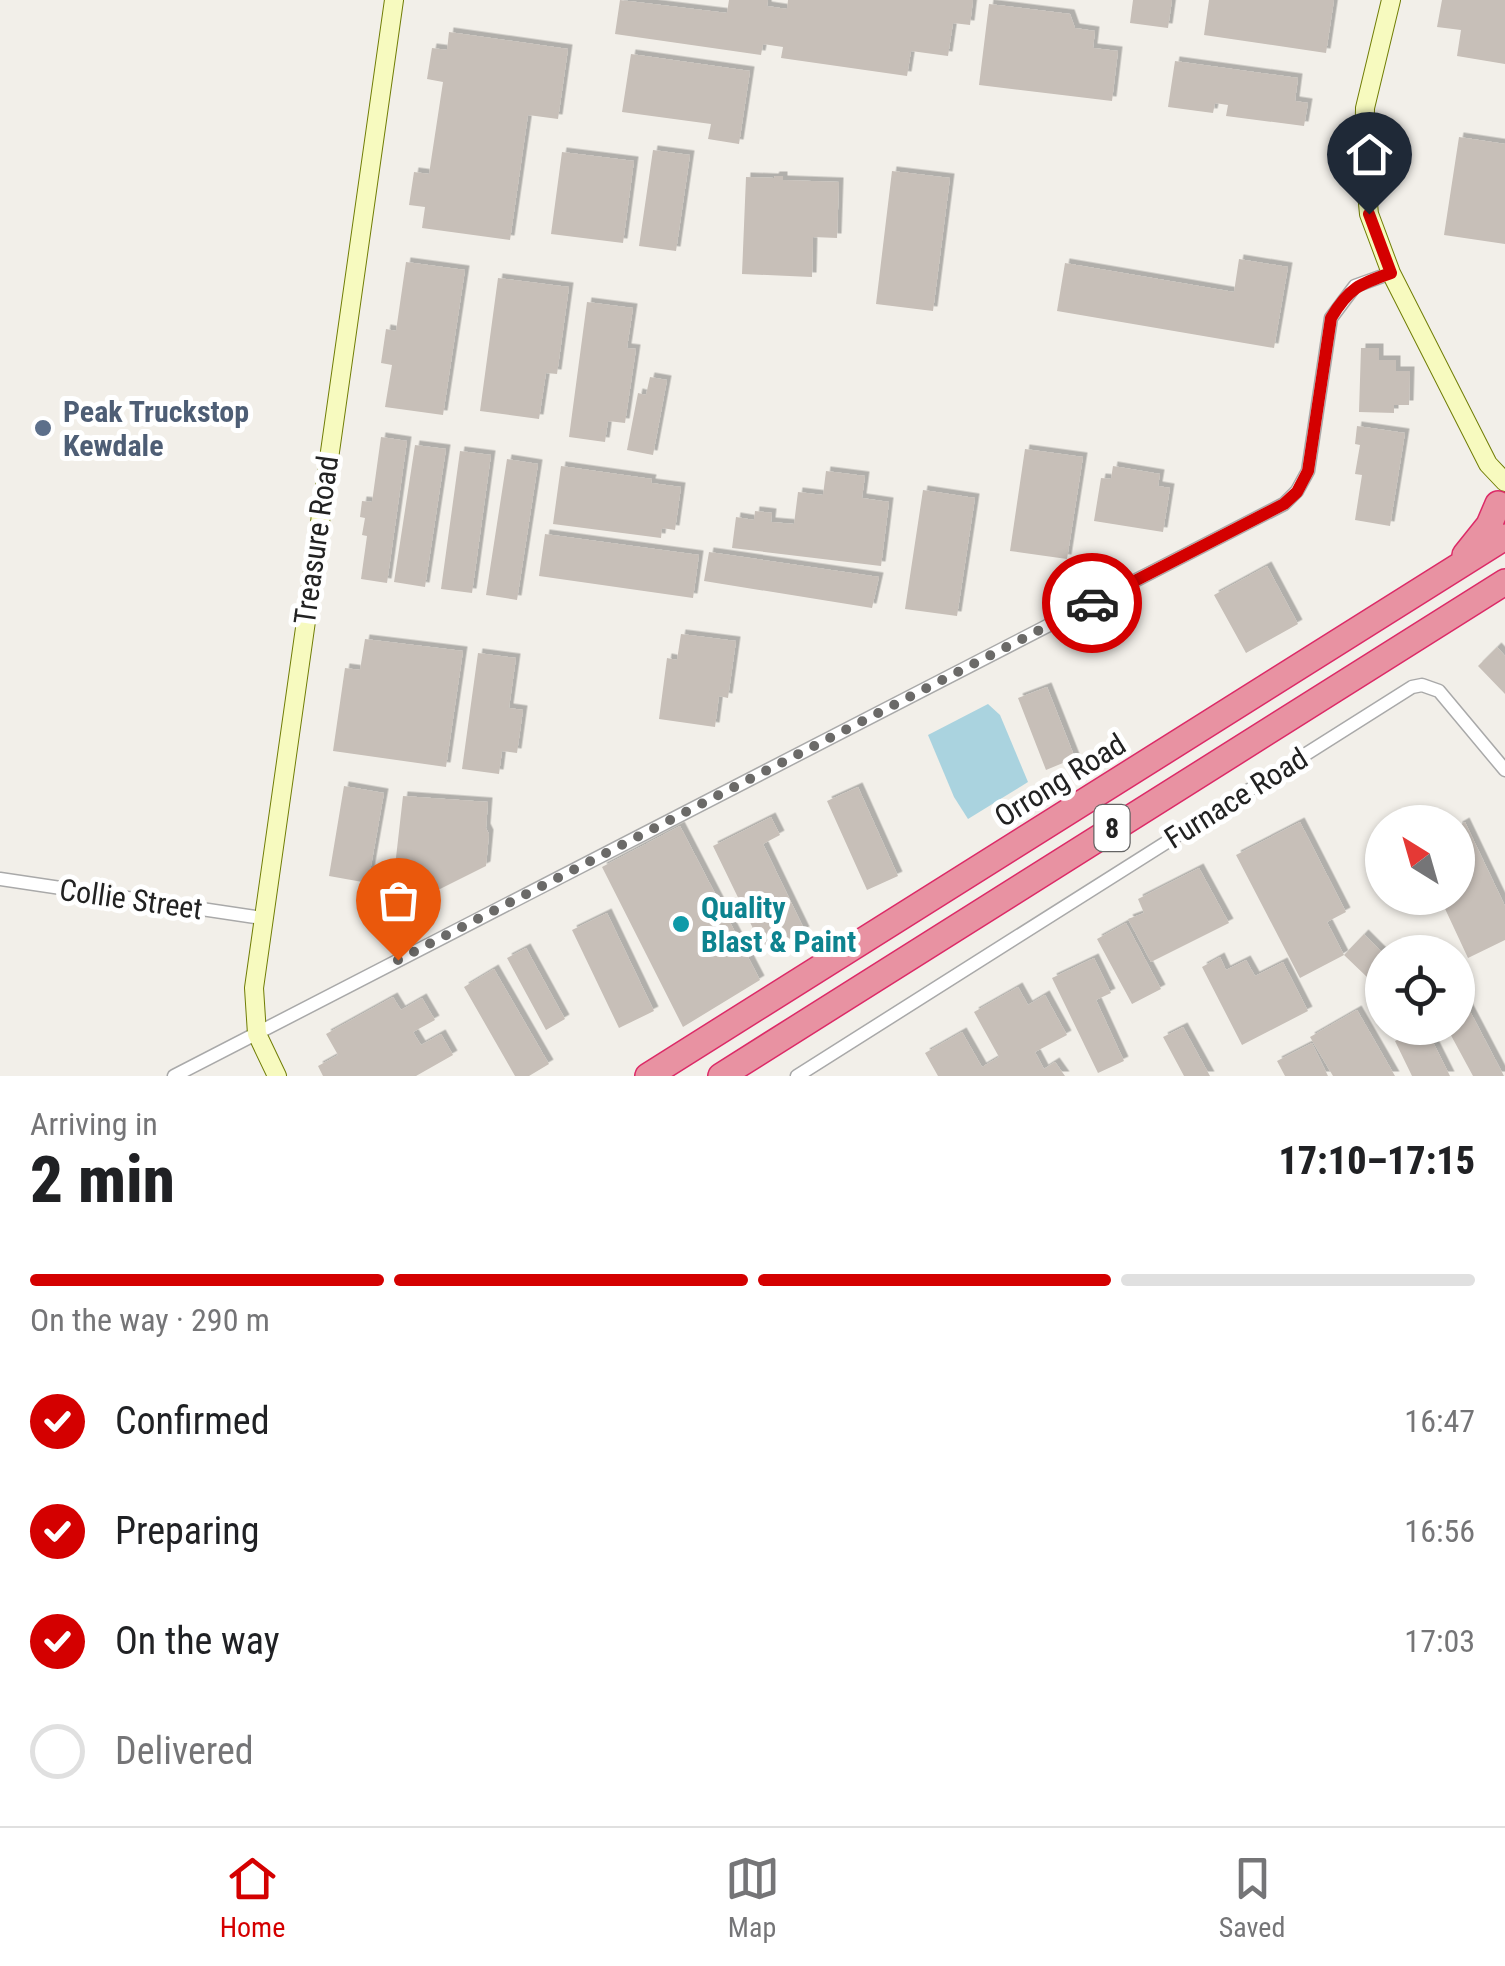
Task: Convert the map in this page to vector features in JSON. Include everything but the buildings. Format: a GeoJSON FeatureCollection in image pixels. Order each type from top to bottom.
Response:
{"type":"FeatureCollection","features":[{"type":"Feature","properties":{"kind":"highway"},"geometry":{"type":"LineString","coordinates":[[1456,568],[1502,502]]}},
{"type":"Feature","properties":{"kind":"highway","name":"Orrong Road"},"geometry":{"type":"LineString","coordinates":[[648,1076],[1505,537]]}},
{"type":"Feature","properties":{"kind":"highway","name":"8"},"geometry":{"type":"LineString","coordinates":[[721,1076],[1505,582]]}},
{"type":"Feature","properties":{"kind":"street","name":"Treasure Road"},"geometry":{"type":"LineString","coordinates":[[277,1076],[257,1034],[254,988],[394,0]]}},
{"type":"Feature","properties":{"kind":"street"},"geometry":{"type":"LineString","coordinates":[[1391,0],[1365,108],[1364,162],[1369,214],[1391,273],[1488,464],[1492,492],[1502,502]]}},
{"type":"Feature","properties":{"kind":"street"},"geometry":{"type":"LineString","coordinates":[[174,1076],[1284,504],[1297,492],[1308,471],[1331,318],[1342,299],[1356,286],[1391,273]]}},
{"type":"Feature","properties":{"kind":"street","name":"Furnace Road"},"geometry":{"type":"LineString","coordinates":[[796,1076],[1412,687],[1422,685],[1438,692],[1505,770]]}},
{"type":"Feature","properties":{"kind":"street","name":"Collie Street"},"geometry":{"type":"LineString","coordinates":[[0,879],[262,918]]}},
{"type":"Feature","properties":{"kind":"water"},"geometry":{"type":"Polygon","coordinates":[[[988,704],[1000,715],[1028,782],[968,819],[954,797],[928,735],[988,704]]]}},
{"type":"Feature","properties":{"kind":"way so far"},"geometry":{"type":"LineString","coordinates":[[398,960],[1092,603]]}},
{"type":"Feature","properties":{"kind":"place","name":"Peak Truckstop Kewdale"},"geometry":{"type":"Point","coordinates":[43,428]}},
{"type":"Feature","properties":{"kind":"place","name":"Quality Blast & Paint"},"geometry":{"type":"Point","coordinates":[681,924]}},
{"type":"Feature","properties":{"kind":"route"},"geometry":{"type":"LineString","coordinates":[[1092,603],[1284,504],[1297,492],[1308,471],[1331,318],[1342,299],[1356,286],[1391,273],[1369,214]]}}]}
